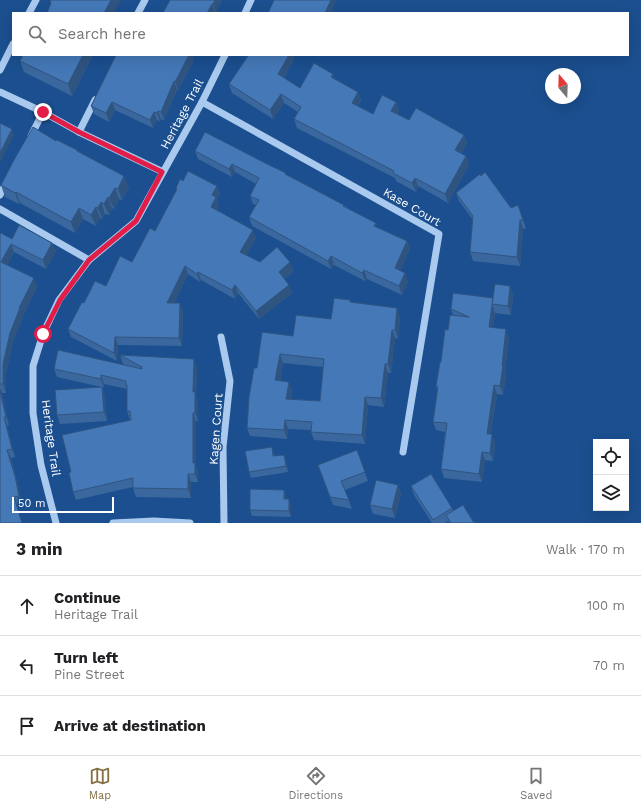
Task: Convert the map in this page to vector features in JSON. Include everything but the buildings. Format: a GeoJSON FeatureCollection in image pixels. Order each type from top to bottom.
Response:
{"type":"FeatureCollection","features":[{"type":"Feature","properties":{"kind":"street"},"geometry":{"type":"LineString","coordinates":[[30,12],[36,0]]}},
{"type":"Feature","properties":{"kind":"street"},"geometry":{"type":"LineString","coordinates":[[138,12],[144,0]]}},
{"type":"Feature","properties":{"kind":"street"},"geometry":{"type":"LineString","coordinates":[[245,12],[251,0]]}},
{"type":"Feature","properties":{"kind":"street"},"geometry":{"type":"LineString","coordinates":[[0,70],[12,46]]}},
{"type":"Feature","properties":{"kind":"street","name":"Heritage Trail"},"geometry":{"type":"LineString","coordinates":[[56,523],[41,465],[33,414],[33,366],[43,334],[60,300],[89,260],[136,221],[202,102],[225,56]]}},
{"type":"Feature","properties":{"kind":"street"},"geometry":{"type":"LineString","coordinates":[[79,132],[100,90]]}},
{"type":"Feature","properties":{"kind":"street"},"geometry":{"type":"LineString","coordinates":[[0,92],[162,172]]}},
{"type":"Feature","properties":{"kind":"street","name":"Kase Court"},"geometry":{"type":"LineString","coordinates":[[202,102],[439,234],[403,452]]}},
{"type":"Feature","properties":{"kind":"street"},"geometry":{"type":"LineString","coordinates":[[29,140],[43,112]]}},
{"type":"Feature","properties":{"kind":"street"},"geometry":{"type":"LineString","coordinates":[[0,195],[11,174]]}},
{"type":"Feature","properties":{"kind":"street"},"geometry":{"type":"LineString","coordinates":[[0,209],[89,260]]}},
{"type":"Feature","properties":{"kind":"street","name":"Kagen Court"},"geometry":{"type":"LineString","coordinates":[[221,337],[230,380],[223,447],[224,523]]}},
{"type":"Feature","properties":{"kind":"street"},"geometry":{"type":"LineString","coordinates":[[113,523],[154,521],[190,523]]}},
{"type":"Feature","properties":{"kind":"route"},"geometry":{"type":"LineString","coordinates":[[43,112],[79,132],[162,172],[136,221],[89,260],[60,300],[43,334]]}}]}
